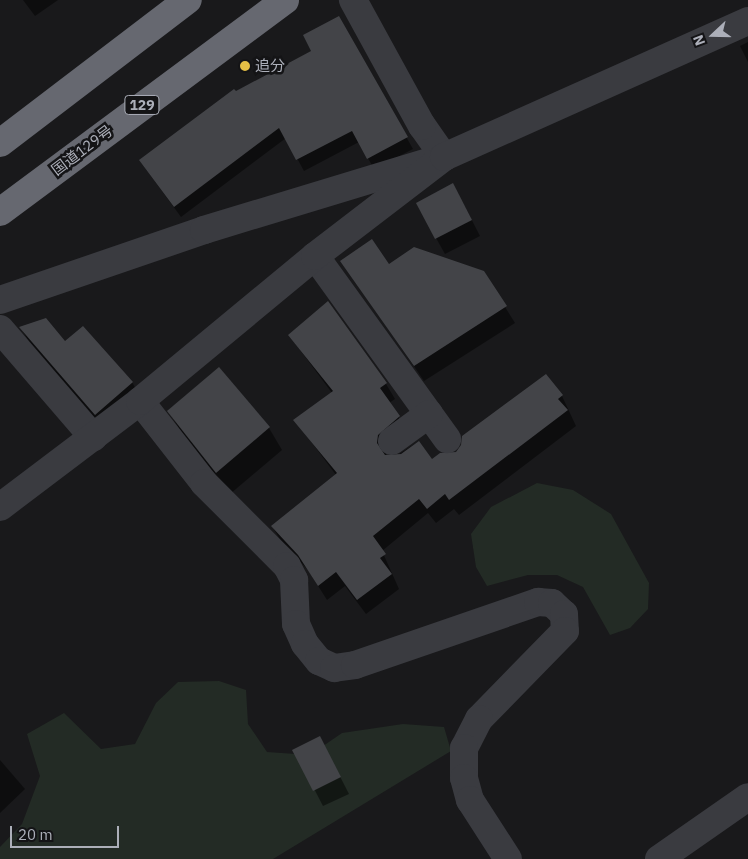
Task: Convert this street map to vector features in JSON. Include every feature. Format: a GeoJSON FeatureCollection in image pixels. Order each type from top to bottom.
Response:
{"type":"FeatureCollection","features":[{"type":"Feature","properties":{"kind":"highway"},"geometry":{"type":"LineString","coordinates":[[0,143],[188,0]]}},
{"type":"Feature","properties":{"kind":"highway","name":"国道129号"},"geometry":{"type":"LineString","coordinates":[[0,212],[285,0]]}},
{"type":"Feature","properties":{"kind":"street"},"geometry":{"type":"LineString","coordinates":[[353,0],[422,126],[444,157]]}},
{"type":"Feature","properties":{"kind":"street"},"geometry":{"type":"LineString","coordinates":[[0,300],[204,230],[444,157],[748,21]]}},
{"type":"Feature","properties":{"kind":"street"},"geometry":{"type":"LineString","coordinates":[[0,507],[140,401],[314,256],[444,157]]}},
{"type":"Feature","properties":{"kind":"street"},"geometry":{"type":"LineString","coordinates":[[314,256],[447,439]]}},
{"type":"Feature","properties":{"kind":"street"},"geometry":{"type":"LineString","coordinates":[[0,329],[93,437]]}},
{"type":"Feature","properties":{"kind":"street"},"geometry":{"type":"LineString","coordinates":[[140,401],[204,483],[287,566],[294,580],[296,624],[305,644],[319,661],[334,668],[354,665],[538,602],[552,603],[564,614],[566,631],[479,719],[464,748],[464,778],[470,800],[508,859]]}},
{"type":"Feature","properties":{"kind":"street"},"geometry":{"type":"LineString","coordinates":[[392,441],[429,414]]}},
{"type":"Feature","properties":{"kind":"street"},"geometry":{"type":"LineString","coordinates":[[659,859],[748,797]]}},
{"type":"Feature","properties":{"kind":"shaded area"},"geometry":{"type":"Polygon","coordinates":[[[537,483],[573,490],[611,514],[649,583],[648,609],[630,628],[610,635],[583,587],[557,575],[528,575],[487,586],[476,567],[471,534],[491,507],[537,483]]]}},
{"type":"Feature","properties":{"kind":"shaded area"},"geometry":{"type":"Polygon","coordinates":[[[219,681],[246,690],[248,724],[267,752],[310,755],[342,733],[403,724],[444,727],[451,751],[273,859],[0,859],[0,847],[22,824],[40,776],[27,734],[64,713],[101,749],[135,744],[156,703],[178,682],[219,681]]]}},
{"type":"Feature","properties":{"kind":"building"},"geometry":{"type":"Polygon","coordinates":[[[339,16],[408,137],[367,159],[352,131],[296,160],[279,128],[174,207],[139,160],[234,89],[236,91],[311,51],[303,35],[339,16]]]}},
{"type":"Feature","properties":{"kind":"building"},"geometry":{"type":"Polygon","coordinates":[[[453,183],[472,220],[435,239],[416,203],[453,183]]]}},
{"type":"Feature","properties":{"kind":"building"},"geometry":{"type":"Polygon","coordinates":[[[372,239],[389,264],[414,247],[484,271],[507,306],[414,366],[340,261],[372,239]]]}},
{"type":"Feature","properties":{"kind":"building"},"geometry":{"type":"Polygon","coordinates":[[[328,301],[387,383],[380,388],[400,416],[378,435],[377,443],[385,455],[401,454],[419,441],[432,459],[440,453],[456,452],[461,445],[462,436],[546,374],[563,395],[558,399],[568,410],[449,500],[445,494],[427,509],[419,499],[373,536],[386,554],[380,558],[392,574],[357,600],[336,572],[318,586],[298,555],[271,526],[337,473],[293,420],[333,391],[288,335],[328,301]]]}},
{"type":"Feature","properties":{"kind":"building"},"geometry":{"type":"Polygon","coordinates":[[[46,318],[65,341],[83,326],[133,382],[95,415],[19,327],[46,318]]]}},
{"type":"Feature","properties":{"kind":"building"},"geometry":{"type":"Polygon","coordinates":[[[219,367],[270,427],[216,473],[167,411],[219,367]]]}},
{"type":"Feature","properties":{"kind":"building"},"geometry":{"type":"Polygon","coordinates":[[[320,736],[341,777],[313,791],[292,750],[320,736]]]}},
{"type":"Feature","properties":{"kind":"place","name":"追分"},"geometry":{"type":"Point","coordinates":[245,66]}}]}
